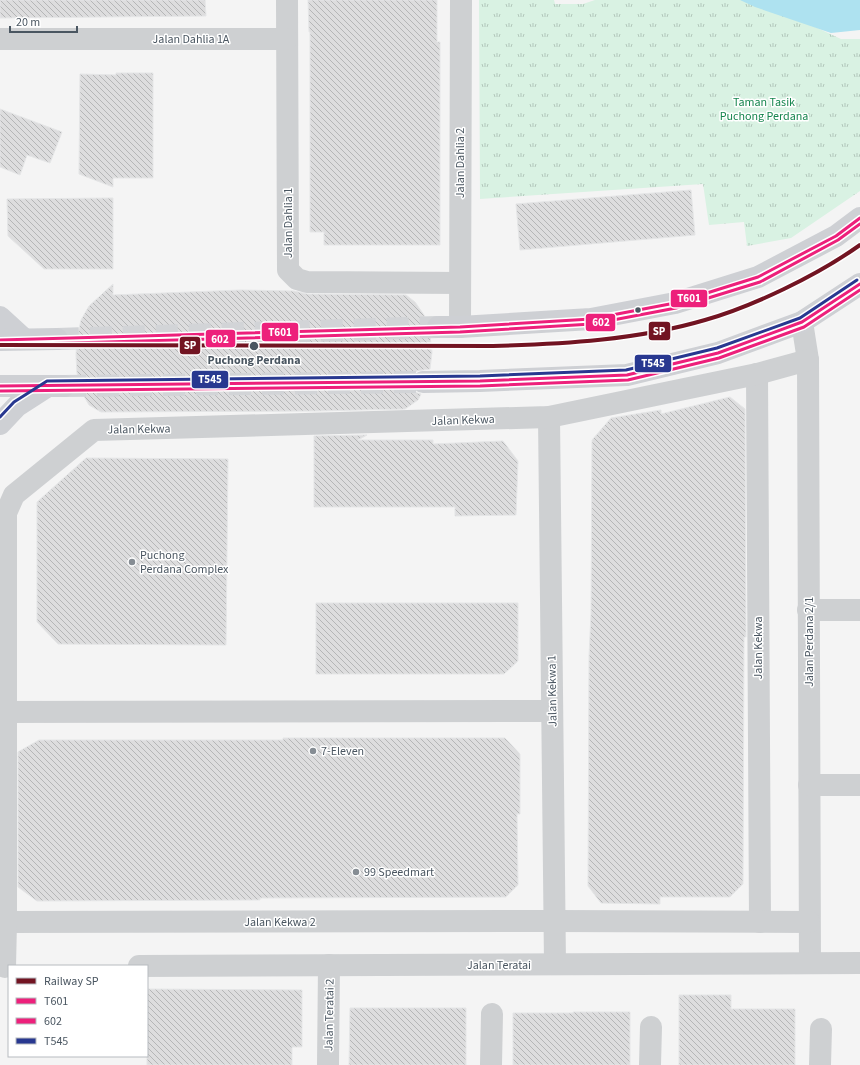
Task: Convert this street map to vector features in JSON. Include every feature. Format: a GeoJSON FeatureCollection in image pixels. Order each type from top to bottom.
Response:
{"type":"FeatureCollection","features":[{"type":"Feature","properties":{"kind":"main road"},"geometry":{"type":"LineString","coordinates":[[438,327],[591,320],[675,303],[758,277],[836,236],[860,218]]}},
{"type":"Feature","properties":{"kind":"main road"},"geometry":{"type":"LineString","coordinates":[[423,382],[627,375],[718,353],[802,322],[860,284]]}},
{"type":"Feature","properties":{"kind":"main road"},"geometry":{"type":"LineString","coordinates":[[0,316],[24,339]]}},
{"type":"Feature","properties":{"kind":"main road"},"geometry":{"type":"LineString","coordinates":[[0,340],[57,339]]}},
{"type":"Feature","properties":{"kind":"main road"},"geometry":{"type":"LineString","coordinates":[[0,386],[56,386],[17,406],[0,424]]}},
{"type":"Feature","properties":{"kind":"street","name":"Jalan Dahlia 1"},"geometry":{"type":"LineString","coordinates":[[287,0],[288,270],[297,279],[307,282],[460,283]]}},
{"type":"Feature","properties":{"kind":"street","name":"Jalan Dahlia 2"},"geometry":{"type":"LineString","coordinates":[[460,327],[461,0]]}},
{"type":"Feature","properties":{"kind":"street","name":"Jalan Dahlia 1A"},"geometry":{"type":"LineString","coordinates":[[0,39],[286,39]]}},
{"type":"Feature","properties":{"kind":"street","name":"Jalan Perdana 2/1"},"geometry":{"type":"LineString","coordinates":[[802,322],[808,360],[810,963]]}},
{"type":"Feature","properties":{"kind":"street","name":"Jalan Kekwa"},"geometry":{"type":"LineString","coordinates":[[5,967],[6,922],[3,712],[6,513],[14,494],[94,430],[549,418],[756,374],[808,360]]}},
{"type":"Feature","properties":{"kind":"street","name":"Jalan Kekwa"},"geometry":{"type":"LineString","coordinates":[[756,374],[760,922]]}},
{"type":"Feature","properties":{"kind":"street","name":"Jalan Kekwa 1"},"geometry":{"type":"LineString","coordinates":[[549,418],[555,964]]}},
{"type":"Feature","properties":{"kind":"street"},"geometry":{"type":"LineString","coordinates":[[808,610],[860,610]]}},
{"type":"Feature","properties":{"kind":"street"},"geometry":{"type":"LineString","coordinates":[[3,712],[552,711]]}},
{"type":"Feature","properties":{"kind":"street"},"geometry":{"type":"LineString","coordinates":[[809,785],[860,785]]}},
{"type":"Feature","properties":{"kind":"street","name":"Jalan Kekwa 2"},"geometry":{"type":"LineString","coordinates":[[6,922],[810,922]]}},
{"type":"Feature","properties":{"kind":"street","name":"Jalan Teratai"},"geometry":{"type":"LineString","coordinates":[[148,966],[860,963]]}},
{"type":"Feature","properties":{"kind":"street","name":"Jalan Teratai 2"},"geometry":{"type":"LineString","coordinates":[[328,1065],[329,965]]}},
{"type":"Feature","properties":{"kind":"street"},"geometry":{"type":"LineString","coordinates":[[491,1065],[492,1014]]}},
{"type":"Feature","properties":{"kind":"street"},"geometry":{"type":"LineString","coordinates":[[650,1027],[650,1065]]}},
{"type":"Feature","properties":{"kind":"street"},"geometry":{"type":"LineString","coordinates":[[820,1065],[821,1028]]}},
{"type":"Feature","properties":{"kind":"green space","name":"Taman Tasik Puchong Perdana"},"geometry":{"type":"Polygon","coordinates":[[[479,0],[554,0],[555,4],[583,4],[595,0],[757,0],[841,39],[860,39],[860,191],[791,238],[747,246],[744,222],[709,225],[703,184],[480,199],[479,0]]]}},
{"type":"Feature","properties":{"kind":"water"},"geometry":{"type":"Polygon","coordinates":[[[740,0],[860,0],[860,30],[831,33],[755,7],[740,0]]]}},
{"type":"Feature","properties":{"kind":"building"},"geometry":{"type":"Polygon","coordinates":[[[0,0],[205,0],[206,16],[0,18],[0,0]]]}},
{"type":"Feature","properties":{"kind":"building"},"geometry":{"type":"Polygon","coordinates":[[[308,0],[437,0],[437,42],[440,42],[440,245],[324,245],[324,232],[310,232],[310,32],[308,0]]]}},
{"type":"Feature","properties":{"kind":"building"},"geometry":{"type":"Polygon","coordinates":[[[116,73],[153,73],[153,178],[113,178],[113,187],[79,174],[80,74],[116,75],[116,73]]]}},
{"type":"Feature","properties":{"kind":"building"},"geometry":{"type":"Polygon","coordinates":[[[0,109],[62,132],[50,163],[27,155],[20,175],[0,167],[0,109]]]}},
{"type":"Feature","properties":{"kind":"building"},"geometry":{"type":"Polygon","coordinates":[[[691,190],[695,235],[520,250],[516,204],[691,190]]]}},
{"type":"Feature","properties":{"kind":"building"},"geometry":{"type":"Polygon","coordinates":[[[113,198],[113,269],[44,269],[8,236],[7,199],[113,198]]]}},
{"type":"Feature","properties":{"kind":"building","name":"Puchong Perdana"},"geometry":{"type":"Polygon","coordinates":[[[113,284],[113,295],[241,290],[294,291],[307,294],[406,295],[415,302],[424,315],[427,323],[427,333],[430,336],[432,352],[430,369],[417,371],[412,376],[412,388],[417,393],[421,394],[418,400],[405,409],[101,412],[89,405],[81,391],[77,373],[77,339],[81,320],[89,306],[113,284]]]}},
{"type":"Feature","properties":{"kind":"building"},"geometry":{"type":"Polygon","coordinates":[[[730,397],[745,409],[746,637],[744,637],[743,884],[730,897],[660,897],[660,904],[601,903],[588,886],[592,440],[611,418],[661,410],[661,414],[730,397]]]}},
{"type":"Feature","properties":{"kind":"building"},"geometry":{"type":"Polygon","coordinates":[[[367,435],[358,440],[433,440],[433,444],[503,441],[518,461],[516,515],[455,516],[455,507],[314,507],[314,436],[367,435]]]}},
{"type":"Feature","properties":{"kind":"building","name":"Puchong Perdana Complex"},"geometry":{"type":"Polygon","coordinates":[[[86,458],[228,459],[226,645],[58,644],[37,622],[37,502],[86,458]]]}},
{"type":"Feature","properties":{"kind":"building"},"geometry":{"type":"Polygon","coordinates":[[[316,603],[518,603],[518,661],[504,674],[316,674],[316,603]]]}},
{"type":"Feature","properties":{"kind":"building"},"geometry":{"type":"Polygon","coordinates":[[[283,738],[505,738],[520,754],[520,814],[517,814],[518,885],[506,897],[37,901],[18,887],[18,752],[39,740],[283,740],[283,738]]]}},
{"type":"Feature","properties":{"kind":"building"},"geometry":{"type":"Polygon","coordinates":[[[148,989],[302,990],[302,1047],[292,1047],[292,1065],[147,1065],[148,989]]]}},
{"type":"Feature","properties":{"kind":"building"},"geometry":{"type":"Polygon","coordinates":[[[679,995],[731,995],[731,1009],[795,1009],[795,1065],[679,1065],[679,995]]]}},
{"type":"Feature","properties":{"kind":"building"},"geometry":{"type":"Polygon","coordinates":[[[350,1008],[466,1008],[466,1065],[349,1065],[350,1008]]]}},
{"type":"Feature","properties":{"kind":"building"},"geometry":{"type":"Polygon","coordinates":[[[630,1012],[630,1065],[513,1065],[513,1013],[630,1012]]]}},
{"type":"Feature","properties":{"kind":"tunnel"},"geometry":{"type":"LineString","coordinates":[[57,339],[438,327]]}},
{"type":"Feature","properties":{"kind":"tunnel"},"geometry":{"type":"LineString","coordinates":[[64,386],[423,382]]}},
{"type":"Feature","properties":{"kind":"rail line","name":"SP"},"geometry":{"type":"LineString","coordinates":[[0,345],[493,346],[600,340],[679,327],[736,310],[804,279],[833,263],[860,245]]}},
{"type":"Feature","properties":{"kind":"transit line","name":"T601"},"geometry":{"type":"LineString","coordinates":[[0,340],[460,327],[591,319],[675,303],[758,277],[836,236],[860,218]]}},
{"type":"Feature","properties":{"kind":"transit line","name":"602"},"geometry":{"type":"LineString","coordinates":[[0,345],[460,332],[592,324],[676,308],[760,282],[838,240],[860,224]]}},
{"type":"Feature","properties":{"kind":"transit line","name":"T545"},"geometry":{"type":"LineString","coordinates":[[0,417],[14,402],[47,381],[480,376],[626,370],[717,348],[800,318],[857,280]]}},
{"type":"Feature","properties":{"kind":"transit line","name":"T601"},"geometry":{"type":"LineString","coordinates":[[0,386],[480,381],[627,375],[718,353],[802,322],[860,284]]}},
{"type":"Feature","properties":{"kind":"transit line","name":"602"},"geometry":{"type":"LineString","coordinates":[[0,391],[480,386],[628,380],[719,358],[804,327],[860,290]]}},
{"type":"Feature","properties":{"kind":"place","name":"Puchong Perdana"},"geometry":{"type":"Point","coordinates":[254,346]}},
{"type":"Feature","properties":{"kind":"place","name":"Puchong Perdana Complex"},"geometry":{"type":"Point","coordinates":[132,562]}},
{"type":"Feature","properties":{"kind":"place","name":"7-Eleven"},"geometry":{"type":"Point","coordinates":[313,751]}},
{"type":"Feature","properties":{"kind":"place","name":"99 Speedmart"},"geometry":{"type":"Point","coordinates":[356,872]}}]}
